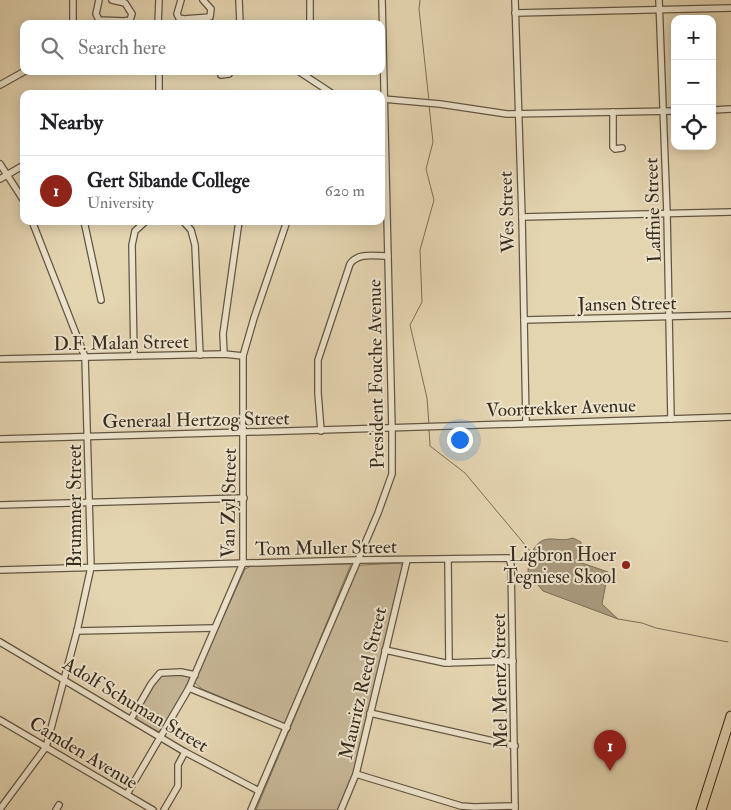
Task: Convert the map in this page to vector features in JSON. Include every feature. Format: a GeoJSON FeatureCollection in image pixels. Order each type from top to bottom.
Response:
{"type":"FeatureCollection","features":[{"type":"Feature","properties":{"kind":"highway"},"geometry":{"type":"LineString","coordinates":[[701,810],[731,716]]}},
{"type":"Feature","properties":{"kind":"street"},"geometry":{"type":"LineString","coordinates":[[73,0],[74,20]]}},
{"type":"Feature","properties":{"kind":"street"},"geometry":{"type":"LineString","coordinates":[[99,0],[96,16],[100,20]]}},
{"type":"Feature","properties":{"kind":"street"},"geometry":{"type":"LineString","coordinates":[[112,0],[125,2],[132,14],[130,20]]}},
{"type":"Feature","properties":{"kind":"street"},"geometry":{"type":"LineString","coordinates":[[158,20],[159,0]]}},
{"type":"Feature","properties":{"kind":"street"},"geometry":{"type":"LineString","coordinates":[[181,0],[177,14],[179,18],[184,19],[210,17],[211,9],[203,0]]}},
{"type":"Feature","properties":{"kind":"street"},"geometry":{"type":"LineString","coordinates":[[240,0],[240,20]]}},
{"type":"Feature","properties":{"kind":"street"},"geometry":{"type":"LineString","coordinates":[[310,0],[310,20]]}},
{"type":"Feature","properties":{"kind":"street","name":"President Fouche Avenue"},"geometry":{"type":"LineString","coordinates":[[382,0],[382,20]]}},
{"type":"Feature","properties":{"kind":"street","name":"Wes Street"},"geometry":{"type":"LineString","coordinates":[[515,0],[526,422]]}},
{"type":"Feature","properties":{"kind":"street","name":"Laffnie Street"},"geometry":{"type":"LineString","coordinates":[[659,0],[670,317],[671,419]]}},
{"type":"Feature","properties":{"kind":"street"},"geometry":{"type":"LineString","coordinates":[[515,13],[731,8]]}},
{"type":"Feature","properties":{"kind":"street"},"geometry":{"type":"LineString","coordinates":[[0,85],[20,74]]}},
{"type":"Feature","properties":{"kind":"street"},"geometry":{"type":"LineString","coordinates":[[159,75],[159,90]]}},
{"type":"Feature","properties":{"kind":"street"},"geometry":{"type":"LineString","coordinates":[[304,75],[327,90]]}},
{"type":"Feature","properties":{"kind":"street","name":"President Fouche Avenue"},"geometry":{"type":"LineString","coordinates":[[383,75],[383,90]]}},
{"type":"Feature","properties":{"kind":"street"},"geometry":{"type":"LineString","coordinates":[[385,99],[424,102],[507,114],[671,111]]}},
{"type":"Feature","properties":{"kind":"street"},"geometry":{"type":"LineString","coordinates":[[716,110],[731,109]]}},
{"type":"Feature","properties":{"kind":"street"},"geometry":{"type":"LineString","coordinates":[[613,112],[613,147],[615,149],[622,148]]}},
{"type":"Feature","properties":{"kind":"street"},"geometry":{"type":"LineString","coordinates":[[0,164],[20,195]]}},
{"type":"Feature","properties":{"kind":"street"},"geometry":{"type":"LineString","coordinates":[[0,179],[20,167]]}},
{"type":"Feature","properties":{"kind":"street","name":"President Fouche Avenue"},"geometry":{"type":"LineString","coordinates":[[251,810],[391,478],[392,429],[385,198]]}},
{"type":"Feature","properties":{"kind":"street"},"geometry":{"type":"LineString","coordinates":[[522,217],[731,212]]}},
{"type":"Feature","properties":{"kind":"street","name":"Brummer Street"},"geometry":{"type":"LineString","coordinates":[[0,810],[46,746],[77,631],[91,567],[85,357],[34,225]]}},
{"type":"Feature","properties":{"kind":"street"},"geometry":{"type":"LineString","coordinates":[[85,225],[101,300]]}},
{"type":"Feature","properties":{"kind":"street"},"geometry":{"type":"LineString","coordinates":[[134,356],[132,245],[135,231],[142,225]]}},
{"type":"Feature","properties":{"kind":"street"},"geometry":{"type":"LineString","coordinates":[[188,225],[194,239],[200,355]]}},
{"type":"Feature","properties":{"kind":"street"},"geometry":{"type":"LineString","coordinates":[[224,354],[223,334],[238,225]]}},
{"type":"Feature","properties":{"kind":"street","name":"Van Zyl Street"},"geometry":{"type":"LineString","coordinates":[[127,794],[189,688],[243,563],[243,356],[286,225]]}},
{"type":"Feature","properties":{"kind":"street"},"geometry":{"type":"LineString","coordinates":[[321,431],[318,360],[350,264],[359,256],[388,256]]}},
{"type":"Feature","properties":{"kind":"street","name":"Jansen Street"},"geometry":{"type":"LineString","coordinates":[[524,320],[731,315]]}},
{"type":"Feature","properties":{"kind":"street","name":"D.F. Malan Street"},"geometry":{"type":"LineString","coordinates":[[0,359],[224,354],[243,356]]}},
{"type":"Feature","properties":{"kind":"street","name":"Voortrekker Avenue"},"geometry":{"type":"LineString","coordinates":[[392,429],[526,422],[731,417]]}},
{"type":"Feature","properties":{"kind":"street","name":"Generaal Hertzog Street"},"geometry":{"type":"LineString","coordinates":[[0,439],[392,429]]}},
{"type":"Feature","properties":{"kind":"street"},"geometry":{"type":"LineString","coordinates":[[0,506],[244,498]]}},
{"type":"Feature","properties":{"kind":"street","name":"Tom Muller Street"},"geometry":{"type":"LineString","coordinates":[[0,570],[358,560],[448,560],[503,557]]}},
{"type":"Feature","properties":{"kind":"street","name":"Mel Mentz Street"},"geometry":{"type":"LineString","coordinates":[[503,557],[509,558],[511,561],[515,808]]}},
{"type":"Feature","properties":{"kind":"street","name":"Mauritz Reed Street"},"geometry":{"type":"LineString","coordinates":[[341,810],[356,774],[407,560]]}},
{"type":"Feature","properties":{"kind":"street"},"geometry":{"type":"LineString","coordinates":[[448,560],[449,663]]}},
{"type":"Feature","properties":{"kind":"street"},"geometry":{"type":"LineString","coordinates":[[77,631],[214,628]]}},
{"type":"Feature","properties":{"kind":"street","name":"Adolf Schuman Street"},"geometry":{"type":"LineString","coordinates":[[0,642],[185,752],[259,791]]}},
{"type":"Feature","properties":{"kind":"street"},"geometry":{"type":"LineString","coordinates":[[385,650],[449,663],[513,661]]}},
{"type":"Feature","properties":{"kind":"street"},"geometry":{"type":"LineString","coordinates":[[131,719],[151,684],[160,673],[182,672],[195,674]]}},
{"type":"Feature","properties":{"kind":"street"},"geometry":{"type":"LineString","coordinates":[[189,688],[287,728]]}},
{"type":"Feature","properties":{"kind":"street"},"geometry":{"type":"LineString","coordinates":[[370,712],[515,746]]}},
{"type":"Feature","properties":{"kind":"street","name":"Camden Avenue"},"geometry":{"type":"LineString","coordinates":[[0,720],[153,810]]}},
{"type":"Feature","properties":{"kind":"street"},"geometry":{"type":"LineString","coordinates":[[164,810],[178,786],[179,763],[185,752]]}},
{"type":"Feature","properties":{"kind":"street"},"geometry":{"type":"LineString","coordinates":[[356,774],[461,806],[515,808]]}},
{"type":"Feature","properties":{"kind":"shaded area"},"geometry":{"type":"Polygon","coordinates":[[[573,538],[581,542],[579,562],[608,572],[602,604],[618,619],[543,591],[528,573],[530,557],[539,542],[550,539],[564,540],[573,538]]]}},
{"type":"Feature","properties":{"kind":"shaded area"},"geometry":{"type":"Polygon","coordinates":[[[400,563],[403,567],[354,771],[339,810],[256,810],[358,566],[400,563]]]}},
{"type":"Feature","properties":{"kind":"shaded area"},"geometry":{"type":"Polygon","coordinates":[[[351,564],[285,724],[202,689],[194,682],[245,569],[251,566],[351,564]]]}},
{"type":"Feature","properties":{"kind":"shaded area"},"geometry":{"type":"Polygon","coordinates":[[[163,674],[181,674],[189,676],[190,679],[187,688],[159,732],[138,720],[136,715],[156,681],[163,674]]]}},
{"type":"Feature","properties":{"kind":"waterway"},"geometry":{"type":"LineString","coordinates":[[420,0],[419,9],[429,101]]}},
{"type":"Feature","properties":{"kind":"waterway"},"geometry":{"type":"LineString","coordinates":[[429,105],[433,142],[426,169],[434,200],[420,250],[422,302],[410,325],[427,398],[429,425]]}},
{"type":"Feature","properties":{"kind":"waterway"},"geometry":{"type":"LineString","coordinates":[[429,429],[430,446],[465,473],[531,552]]}},
{"type":"Feature","properties":{"kind":"waterway"},"geometry":{"type":"LineString","coordinates":[[618,619],[728,642]]}},
{"type":"Feature","properties":{"kind":"place","name":"Ligbron Hoer Tegniese Skool"},"geometry":{"type":"Point","coordinates":[626,565]}},
{"type":"Feature","properties":{"kind":"place","name":"Gert Sibande College"},"geometry":{"type":"Point","coordinates":[610,771]}}]}
